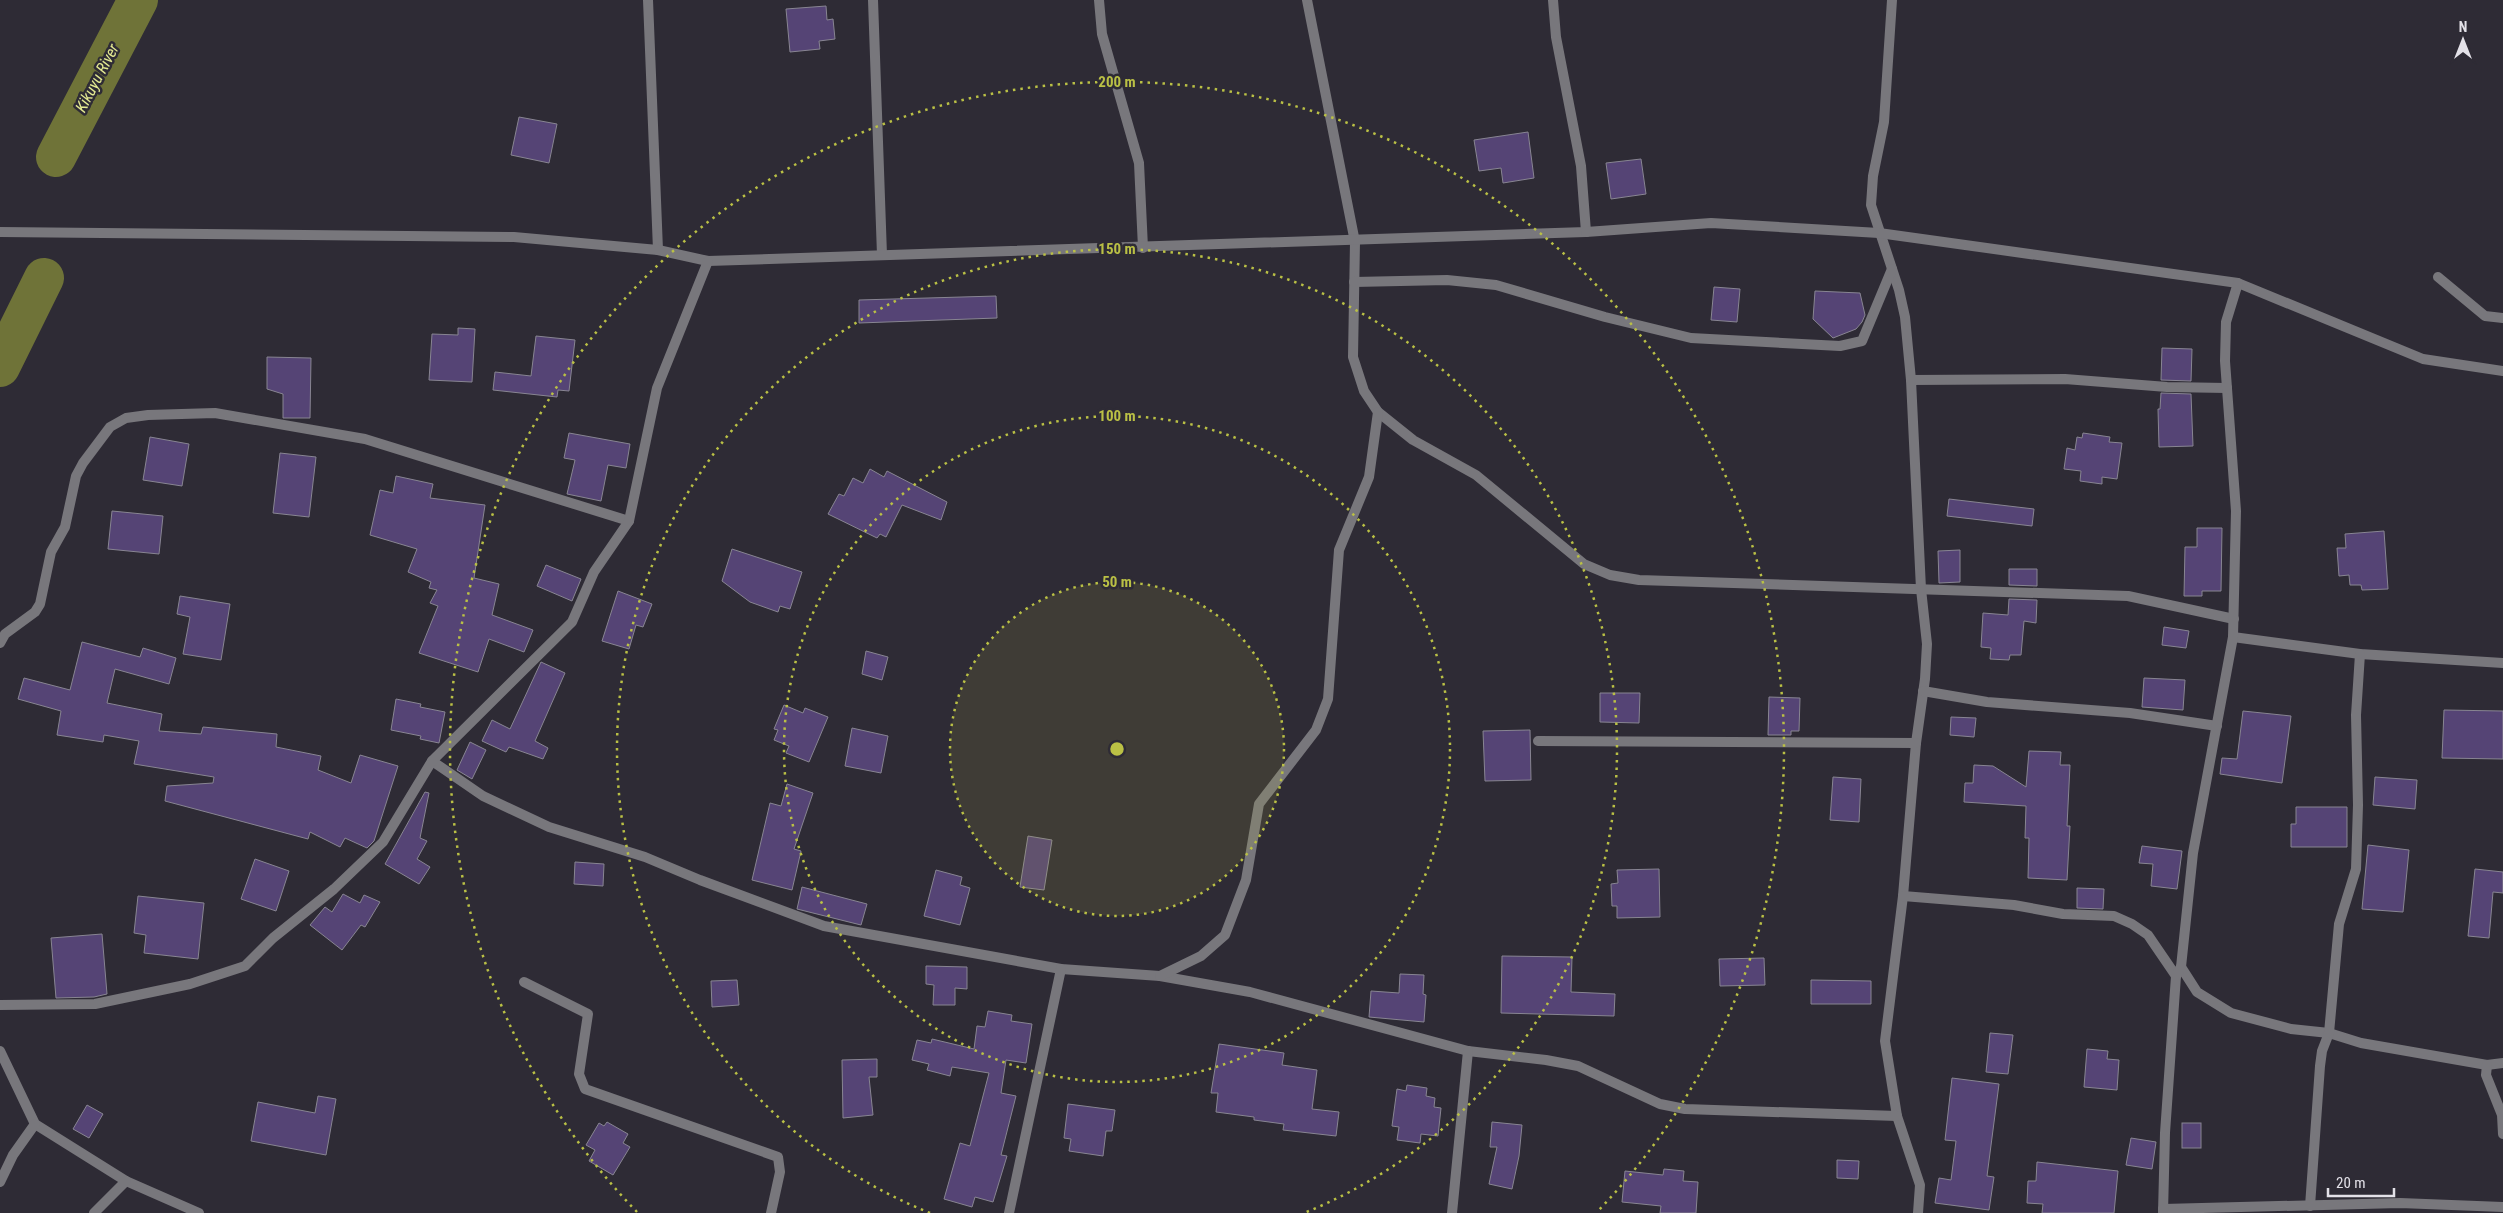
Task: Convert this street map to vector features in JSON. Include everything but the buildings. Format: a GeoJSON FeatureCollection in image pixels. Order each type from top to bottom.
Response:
{"type":"FeatureCollection","features":[{"type":"Feature","properties":{"kind":"street"},"geometry":{"type":"LineString","coordinates":[[648,0],[658,250]]}},
{"type":"Feature","properties":{"kind":"street"},"geometry":{"type":"LineString","coordinates":[[873,0],[882,255]]}},
{"type":"Feature","properties":{"kind":"street"},"geometry":{"type":"LineString","coordinates":[[1099,0],[1102,34],[1140,163],[1143,248]]}},
{"type":"Feature","properties":{"kind":"street"},"geometry":{"type":"LineString","coordinates":[[1306,0],[1355,242],[1353,357],[1364,391],[1378,412],[1413,440],[1476,475],[1584,564],[1610,575],[1638,580],[1740,585],[2128,596],[2234,619]]}},
{"type":"Feature","properties":{"kind":"street"},"geometry":{"type":"LineString","coordinates":[[1553,0],[1556,37],[1581,166],[1586,232]]}},
{"type":"Feature","properties":{"kind":"street"},"geometry":{"type":"LineString","coordinates":[[1892,0],[1884,122],[1871,190],[1871,205],[1892,268],[1905,317],[1911,380],[1921,589],[1927,644],[1924,691],[1916,743],[1903,896],[1886,1041],[1896,1116],[1920,1185],[1918,1213]]}},
{"type":"Feature","properties":{"kind":"street"},"geometry":{"type":"LineString","coordinates":[[0,232],[514,237],[658,250],[708,261],[1355,242],[1586,232],[1711,223],[1879,233],[2238,283],[2422,359],[2503,371]]}},
{"type":"Feature","properties":{"kind":"street"},"geometry":{"type":"LineString","coordinates":[[0,1005],[94,1004],[190,984],[246,966],[273,938],[334,889],[383,842],[432,761],[572,622],[594,572],[629,521],[657,388],[708,261]]}},
{"type":"Feature","properties":{"kind":"street"},"geometry":{"type":"LineString","coordinates":[[1354,282],[1447,280],[1496,285],[1605,317],[1691,338],[1840,346],[1862,341],[1892,268]]}},
{"type":"Feature","properties":{"kind":"street"},"geometry":{"type":"LineString","coordinates":[[2438,277],[2485,316],[2503,318]]}},
{"type":"Feature","properties":{"kind":"street"},"geometry":{"type":"LineString","coordinates":[[2238,283],[2226,322],[2227,388],[2236,511],[2233,637],[2193,853],[2178,972],[2165,1124],[2163,1211],[2400,1203],[2503,1207]]}},
{"type":"Feature","properties":{"kind":"street"},"geometry":{"type":"LineString","coordinates":[[1911,380],[2065,379],[2167,387],[2227,388]]}},
{"type":"Feature","properties":{"kind":"street"},"geometry":{"type":"LineString","coordinates":[[1160,976],[1202,956],[1225,934],[1246,880],[1260,804],[1316,730],[1328,698],[1339,550],[1369,477],[1378,412]]}},
{"type":"Feature","properties":{"kind":"street"},"geometry":{"type":"LineString","coordinates":[[0,643],[5,634],[36,612],[51,552],[65,527],[76,476],[83,462],[110,428],[126,418],[148,415],[215,414],[365,439],[629,521]]}},
{"type":"Feature","properties":{"kind":"street"},"geometry":{"type":"LineString","coordinates":[[2233,637],[2360,654],[2503,662]]}},
{"type":"Feature","properties":{"kind":"street"},"geometry":{"type":"LineString","coordinates":[[2310,1206],[2320,1066],[2322,1051],[2329,1033],[2339,924],[2356,869],[2358,806],[2356,715],[2360,654]]}},
{"type":"Feature","properties":{"kind":"street"},"geometry":{"type":"LineString","coordinates":[[1924,691],[1987,702],[2130,713],[2217,726]]}},
{"type":"Feature","properties":{"kind":"street"},"geometry":{"type":"LineString","coordinates":[[1538,741],[1916,743]]}},
{"type":"Feature","properties":{"kind":"street"},"geometry":{"type":"LineString","coordinates":[[432,761],[483,796],[549,827],[645,857],[700,880],[824,926],[1061,969],[1160,976],[1250,992],[1468,1051],[1546,1060],[1578,1066],[1660,1104],[1685,1109],[1896,1116]]}},
{"type":"Feature","properties":{"kind":"street"},"geometry":{"type":"LineString","coordinates":[[1903,896],[2014,905],[2063,914],[2114,916],[2132,924],[2148,935],[2197,992],[2231,1013],[2291,1029],[2329,1033],[2361,1043],[2487,1066],[2503,1062]]}},
{"type":"Feature","properties":{"kind":"street"},"geometry":{"type":"LineString","coordinates":[[1008,1213],[1061,969]]}},
{"type":"Feature","properties":{"kind":"street"},"geometry":{"type":"LineString","coordinates":[[524,982],[588,1014],[579,1074],[585,1089],[778,1156],[780,1172],[771,1213]]}},
{"type":"Feature","properties":{"kind":"street"},"geometry":{"type":"LineString","coordinates":[[0,1051],[36,1124],[126,1180],[199,1213]]}},
{"type":"Feature","properties":{"kind":"street"},"geometry":{"type":"LineString","coordinates":[[1452,1213],[1468,1051]]}},
{"type":"Feature","properties":{"kind":"street"},"geometry":{"type":"LineString","coordinates":[[2487,1066],[2486,1075],[2490,1089],[2502,1114],[2503,1134]]}},
{"type":"Feature","properties":{"kind":"street"},"geometry":{"type":"LineString","coordinates":[[0,1182],[13,1155],[36,1124]]}},
{"type":"Feature","properties":{"kind":"street"},"geometry":{"type":"LineString","coordinates":[[94,1213],[126,1180]]}},
{"type":"Feature","properties":{"kind":"waterway","name":"Kikuyu River"},"geometry":{"type":"LineString","coordinates":[[56,157],[138,0]]}},
{"type":"Feature","properties":{"kind":"waterway","name":"Kikuyu River"},"geometry":{"type":"LineString","coordinates":[[0,367],[44,278]]}}]}
